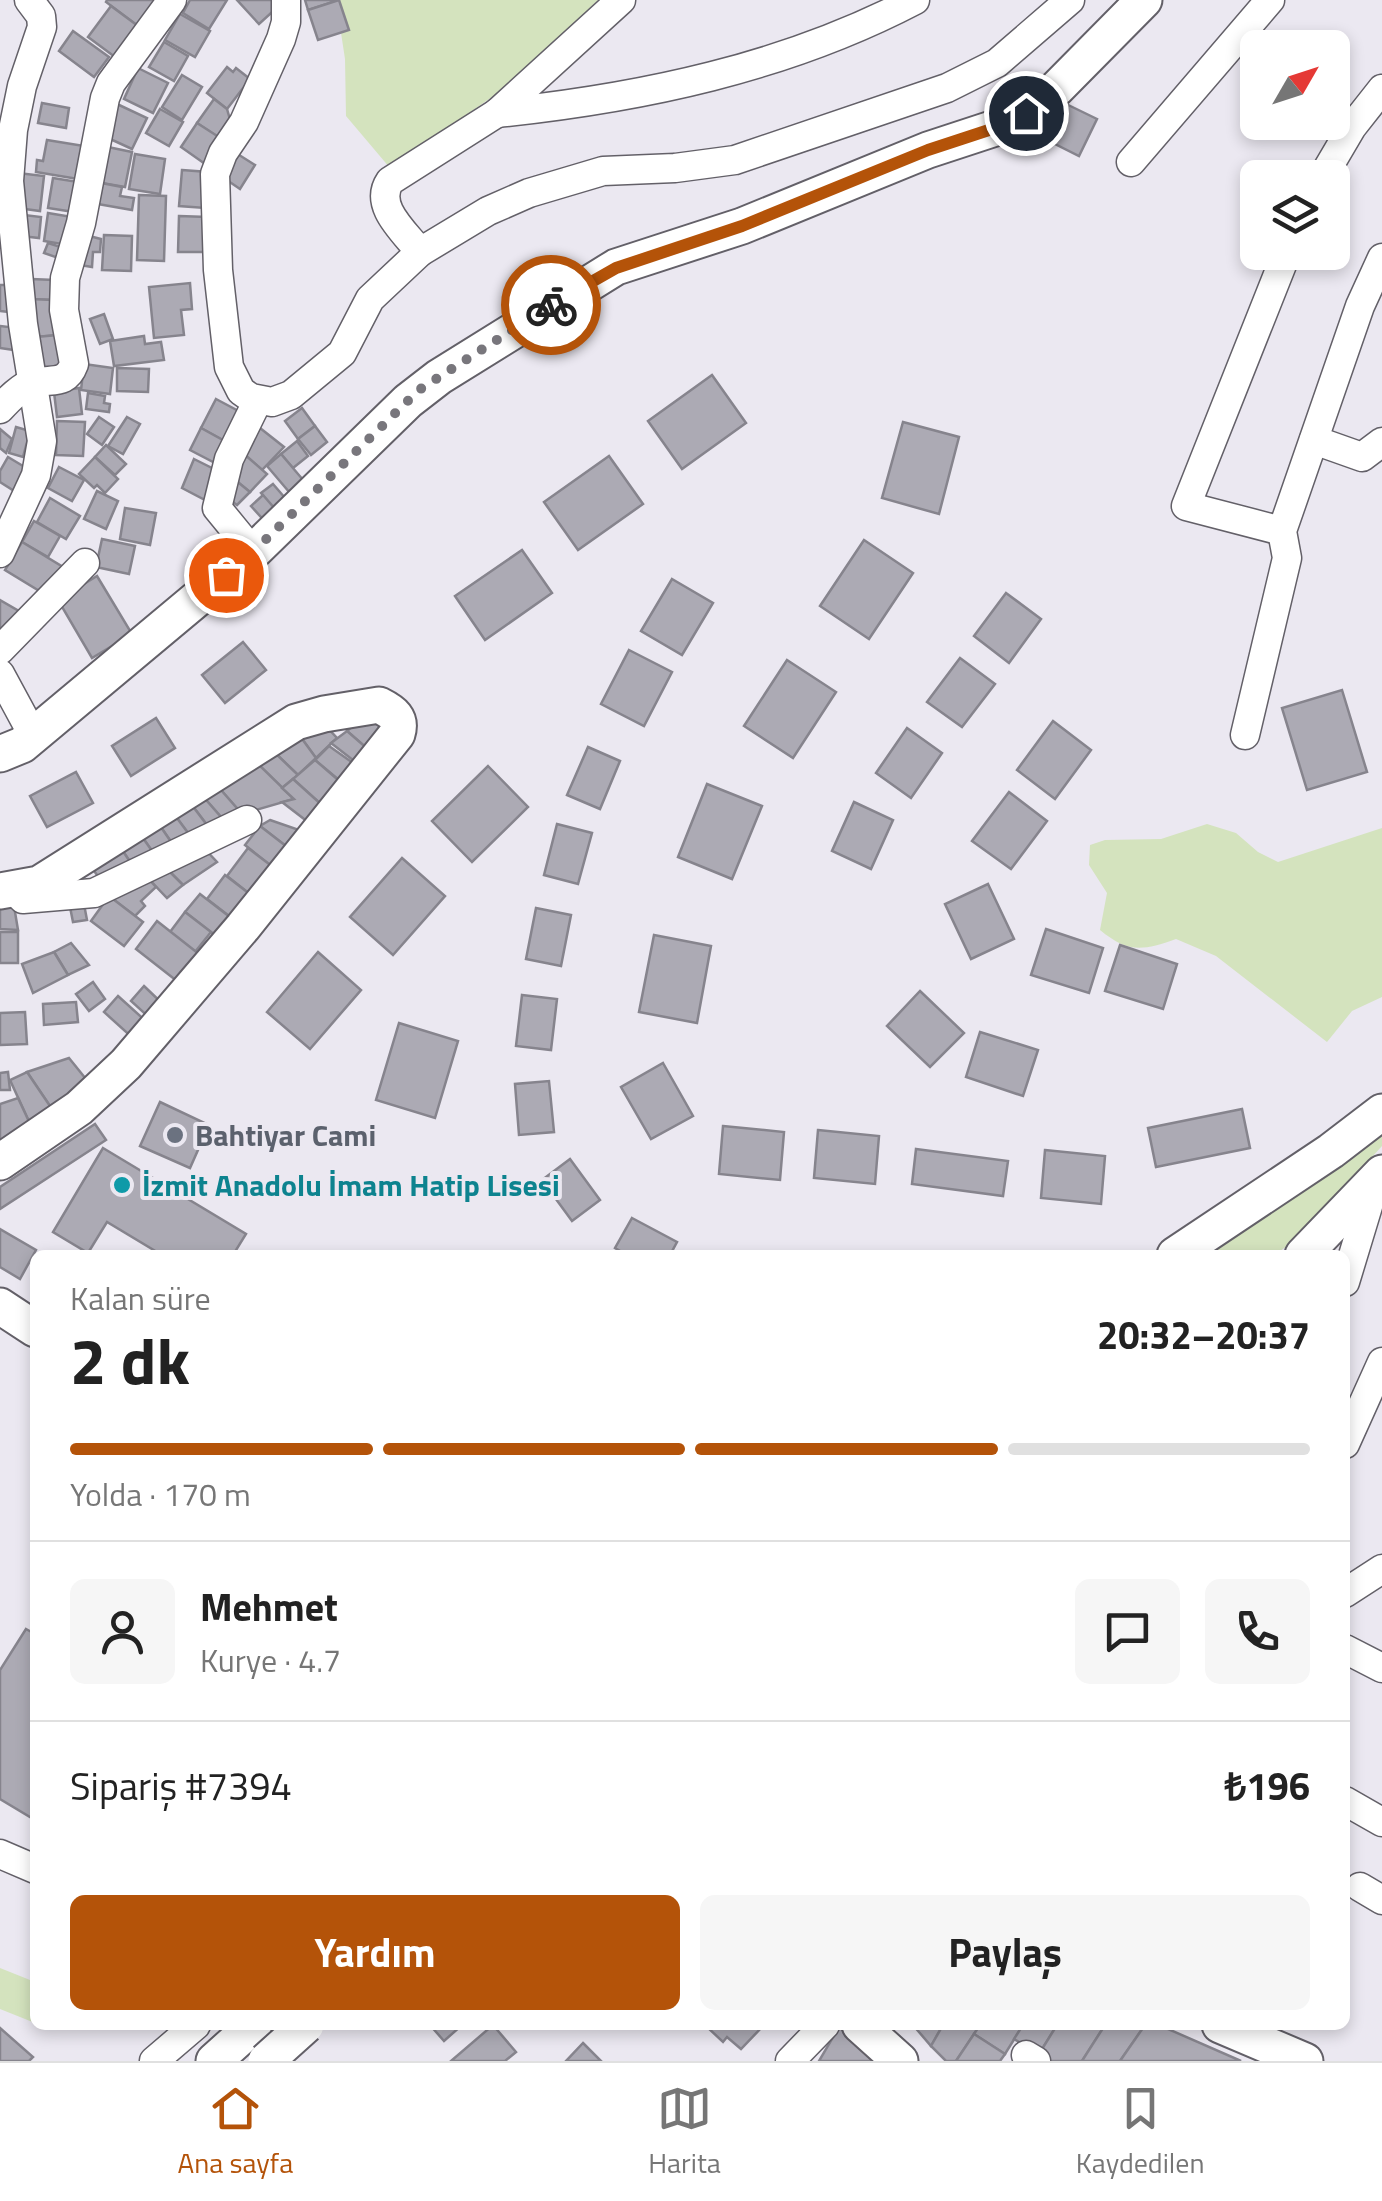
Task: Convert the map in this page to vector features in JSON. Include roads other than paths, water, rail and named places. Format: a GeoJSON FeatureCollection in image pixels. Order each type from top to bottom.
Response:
{"type":"FeatureCollection","features":[{"type":"Feature","properties":{"kind":"main road"},"geometry":{"type":"LineString","coordinates":[[0,754],[22,745],[253,552],[419,390],[584,285],[642,257],[742,226],[1026,113],[1057,88],[1144,0]]}},
{"type":"Feature","properties":{"kind":"main road"},"geometry":{"type":"LineString","coordinates":[[0,1162],[79,1108],[117,1074],[164,1022],[397,734],[397,716],[379,705],[296,722],[39,884],[6,891]]}},
{"type":"Feature","properties":{"kind":"main road"},"geometry":{"type":"LineString","coordinates":[[1182,1250],[1331,1151],[1382,1112]]}},
{"type":"Feature","properties":{"kind":"main road"},"geometry":{"type":"LineString","coordinates":[[1312,1248],[1379,1176]]}},
{"type":"Feature","properties":{"kind":"main road"},"geometry":{"type":"LineString","coordinates":[[0,1306],[30,1326]]}},
{"type":"Feature","properties":{"kind":"main road"},"geometry":{"type":"LineString","coordinates":[[214,2061],[248,2030]]}},
{"type":"Feature","properties":{"kind":"main road"},"geometry":{"type":"LineString","coordinates":[[266,2061],[300,2030]]}},
{"type":"Feature","properties":{"kind":"main road"},"geometry":{"type":"LineString","coordinates":[[866,2030],[900,2061]]}},
{"type":"Feature","properties":{"kind":"main road"},"geometry":{"type":"LineString","coordinates":[[1232,2030],[1302,2060]]}},
{"type":"Feature","properties":{"kind":"street"},"geometry":{"type":"LineString","coordinates":[[0,553],[40,458],[39,417],[31,383],[9,181],[22,86],[42,28],[40,16],[29,0]]}},
{"type":"Feature","properties":{"kind":"street"},"geometry":{"type":"LineString","coordinates":[[0,409],[31,383],[68,378],[72,371],[64,292],[105,98],[111,83],[172,0]]}},
{"type":"Feature","properties":{"kind":"street"},"geometry":{"type":"LineString","coordinates":[[286,0],[286,22],[276,52],[215,174],[218,270],[229,367],[240,391],[272,402],[292,394],[342,354],[370,299],[420,252],[488,211],[560,182],[603,171],[735,160],[947,88],[998,62],[1070,0]]}},
{"type":"Feature","properties":{"kind":"street"},"geometry":{"type":"LineString","coordinates":[[420,252],[382,202],[382,192],[390,181],[497,113],[621,0]]}},
{"type":"Feature","properties":{"kind":"street"},"geometry":{"type":"LineString","coordinates":[[497,113],[595,102],[713,76],[812,46],[915,0]]}},
{"type":"Feature","properties":{"kind":"street"},"geometry":{"type":"LineString","coordinates":[[1131,162],[1270,0]]}},
{"type":"Feature","properties":{"kind":"street"},"geometry":{"type":"LineString","coordinates":[[1332,160],[1352,126],[1382,89]]}},
{"type":"Feature","properties":{"kind":"street"},"geometry":{"type":"LineString","coordinates":[[1244,735],[1288,558],[1282,530],[1360,306],[1382,258]]}},
{"type":"Feature","properties":{"kind":"street"},"geometry":{"type":"LineString","coordinates":[[1279,270],[1186,506],[1282,530]]}},
{"type":"Feature","properties":{"kind":"street"},"geometry":{"type":"LineString","coordinates":[[253,552],[217,508],[228,459],[258,400]]}},
{"type":"Feature","properties":{"kind":"street"},"geometry":{"type":"LineString","coordinates":[[1314,440],[1362,457],[1382,442]]}},
{"type":"Feature","properties":{"kind":"street"},"geometry":{"type":"LineString","coordinates":[[0,650],[85,562]]}},
{"type":"Feature","properties":{"kind":"street"},"geometry":{"type":"LineString","coordinates":[[0,674],[34,735]]}},
{"type":"Feature","properties":{"kind":"street"},"geometry":{"type":"LineString","coordinates":[[6,891],[23,898],[94,893],[246,820]]}},
{"type":"Feature","properties":{"kind":"street"},"geometry":{"type":"LineString","coordinates":[[1350,1266],[1379,1176]]}},
{"type":"Feature","properties":{"kind":"street"},"geometry":{"type":"LineString","coordinates":[[1350,1433],[1382,1362]]}},
{"type":"Feature","properties":{"kind":"street"},"geometry":{"type":"LineString","coordinates":[[1350,1590],[1382,1569]]}},
{"type":"Feature","properties":{"kind":"street"},"geometry":{"type":"LineString","coordinates":[[1350,1591],[1382,1584]]}},
{"type":"Feature","properties":{"kind":"street"},"geometry":{"type":"LineString","coordinates":[[1350,1592],[1382,1602]]}},
{"type":"Feature","properties":{"kind":"street"},"geometry":{"type":"LineString","coordinates":[[1350,1652],[1382,1668]]}},
{"type":"Feature","properties":{"kind":"street"},"geometry":{"type":"LineString","coordinates":[[1350,1804],[1382,1822]]}},
{"type":"Feature","properties":{"kind":"street"},"geometry":{"type":"LineString","coordinates":[[0,1854],[30,1868]]}},
{"type":"Feature","properties":{"kind":"street"},"geometry":{"type":"LineString","coordinates":[[154,2061],[190,2030]]}},
{"type":"Feature","properties":{"kind":"street"},"geometry":{"type":"LineString","coordinates":[[269,2030],[298,2061]]}},
{"type":"Feature","properties":{"kind":"street"},"geometry":{"type":"LineString","coordinates":[[790,2061],[819,2030]]}},
{"type":"Feature","properties":{"kind":"place","name":"Bahtiyar Cami"},"geometry":{"type":"Point","coordinates":[175,1135]}},
{"type":"Feature","properties":{"kind":"place","name":"İzmit Anadolu İmam Hatip Lisesi"},"geometry":{"type":"Point","coordinates":[122,1185]}}]}
